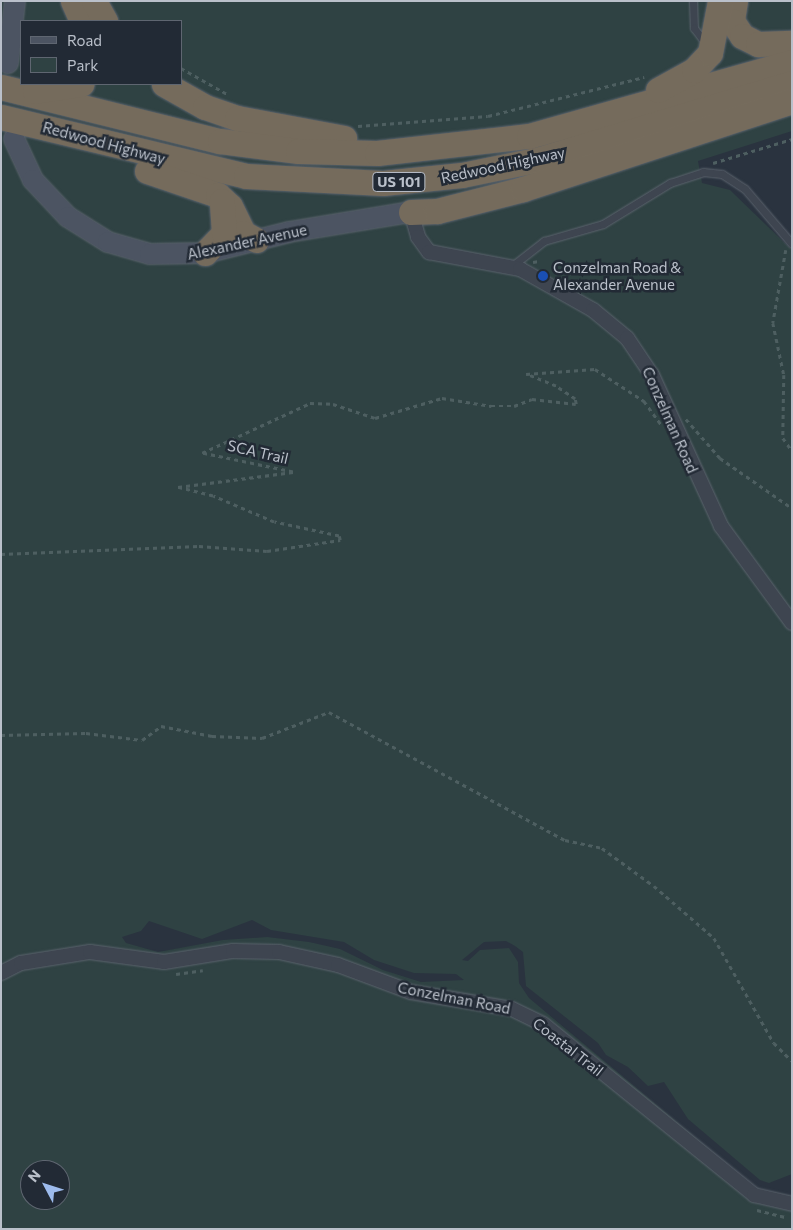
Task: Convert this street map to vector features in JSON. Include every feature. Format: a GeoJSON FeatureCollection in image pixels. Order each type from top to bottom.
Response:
{"type":"FeatureCollection","features":[{"type":"Feature","properties":{"kind":"highway"},"geometry":{"type":"LineString","coordinates":[[604,117],[688,74],[712,49],[720,1]]}},
{"type":"Feature","properties":{"kind":"highway"},"geometry":{"type":"LineString","coordinates":[[735,1],[732,21],[746,39],[792,43]]}},
{"type":"Feature","properties":{"kind":"highway","name":"Redwood Highway"},"geometry":{"type":"LineString","coordinates":[[5,75],[25,93],[170,131],[256,146],[351,153],[473,146],[604,117],[792,62]]}},
{"type":"Feature","properties":{"kind":"highway","name":"Redwood Highway"},"geometry":{"type":"LineString","coordinates":[[5,125],[246,176],[383,183],[462,175],[540,160],[792,83]]}},
{"type":"Feature","properties":{"kind":"highway"},"geometry":{"type":"LineString","coordinates":[[25,93],[75,85]]}},
{"type":"Feature","properties":{"kind":"highway"},"geometry":{"type":"LineString","coordinates":[[166,85],[205,107],[315,135],[473,146]]}},
{"type":"Feature","properties":{"kind":"highway"},"geometry":{"type":"LineString","coordinates":[[410,212],[437,211],[530,188],[792,101]]}},
{"type":"Feature","properties":{"kind":"highway"},"geometry":{"type":"LineString","coordinates":[[5,125],[218,195],[230,206],[243,233],[256,240]]}},
{"type":"Feature","properties":{"kind":"highway"},"geometry":{"type":"LineString","coordinates":[[205,253],[218,243],[226,226],[225,208],[218,195]]}},
{"type":"Feature","properties":{"kind":"main road"},"geometry":{"type":"LineString","coordinates":[[5,75],[16,1]]}},
{"type":"Feature","properties":{"kind":"main road","name":"Alexander Avenue"},"geometry":{"type":"LineString","coordinates":[[5,125],[40,189],[86,230],[144,253],[205,253],[256,240],[410,212]]}},
{"type":"Feature","properties":{"kind":"street","name":"Conzelman Road"},"geometry":{"type":"LineString","coordinates":[[410,212],[418,237],[429,252],[512,266],[584,304],[627,338],[652,375],[721,526],[792,623]]}},
{"type":"Feature","properties":{"kind":"street","name":"Conzelman Road"},"geometry":{"type":"LineString","coordinates":[[1,973],[22,964],[90,952],[164,962],[233,951],[278,952],[319,959],[411,992],[512,1008],[543,1024],[754,1195],[792,1204]]}},
{"type":"Feature","properties":{"kind":"lane"},"geometry":{"type":"LineString","coordinates":[[693,1],[694,28],[712,49]]}},
{"type":"Feature","properties":{"kind":"lane"},"geometry":{"type":"LineString","coordinates":[[90,10],[115,20]]}},
{"type":"Feature","properties":{"kind":"lane"},"geometry":{"type":"LineString","coordinates":[[179,85],[205,107]]}},
{"type":"Feature","properties":{"kind":"lane"},"geometry":{"type":"LineString","coordinates":[[512,266],[544,241],[611,221],[670,183],[697,173],[722,174],[739,184],[790,241]]}},
{"type":"Feature","properties":{"kind":"path"},"geometry":{"type":"LineString","coordinates":[[182,69],[232,96]]}},
{"type":"Feature","properties":{"kind":"path"},"geometry":{"type":"LineString","coordinates":[[351,125],[420,124],[508,112],[652,74]]}},
{"type":"Feature","properties":{"kind":"path"},"geometry":{"type":"LineString","coordinates":[[697,173],[720,159],[792,139]]}},
{"type":"Feature","properties":{"kind":"path"},"geometry":{"type":"LineString","coordinates":[[790,241],[773,323],[784,375],[784,438],[792,451]]}},
{"type":"Feature","properties":{"kind":"path"},"geometry":{"type":"LineString","coordinates":[[540,269],[542,254]]}},
{"type":"Feature","properties":{"kind":"path","name":"SCA Trail"},"geometry":{"type":"LineString","coordinates":[[1,554],[199,546],[267,551],[340,540],[339,536],[274,522],[213,496],[178,487],[293,472],[202,453],[310,403],[333,404],[375,418],[442,398],[492,406],[514,406],[532,399],[576,404],[575,399],[556,386],[526,374],[595,369],[644,401],[660,426]]}},
{"type":"Feature","properties":{"kind":"path"},"geometry":{"type":"LineString","coordinates":[[684,426],[680,418],[692,421],[720,458],[792,508]]}},
{"type":"Feature","properties":{"kind":"path"},"geometry":{"type":"LineString","coordinates":[[1,735],[86,733],[142,740],[161,726],[212,736],[262,738],[329,712],[564,840],[602,848],[654,886],[714,938],[774,1043],[792,1061]]}},
{"type":"Feature","properties":{"kind":"path"},"geometry":{"type":"LineString","coordinates":[[173,974],[210,968]]}},
{"type":"Feature","properties":{"kind":"path"},"geometry":{"type":"LineString","coordinates":[[749,1206],[764,1214],[792,1216]]}},
{"type":"Feature","properties":{"kind":"green space"},"geometry":{"type":"Polygon","coordinates":[[[1,1],[792,1],[792,131],[698,161],[702,183],[730,190],[792,250],[792,1174],[769,1183],[760,1180],[688,1119],[664,1082],[648,1086],[628,1067],[606,1055],[598,1043],[526,986],[523,952],[515,946],[506,941],[484,942],[462,960],[468,961],[480,950],[509,948],[518,962],[519,983],[529,998],[752,1185],[764,1192],[792,1196],[792,1229],[1,1229],[1,1]],[[252,920],[202,939],[149,921],[141,931],[122,937],[126,943],[158,952],[223,940],[267,937],[309,942],[340,949],[383,970],[421,982],[464,980],[456,974],[414,973],[374,960],[344,942],[271,930],[252,920]]]}},
{"type":"Feature","properties":{"kind":"place","name":"Conzelman Road & Alexander Avenue"},"geometry":{"type":"Point","coordinates":[543,276]}}]}
